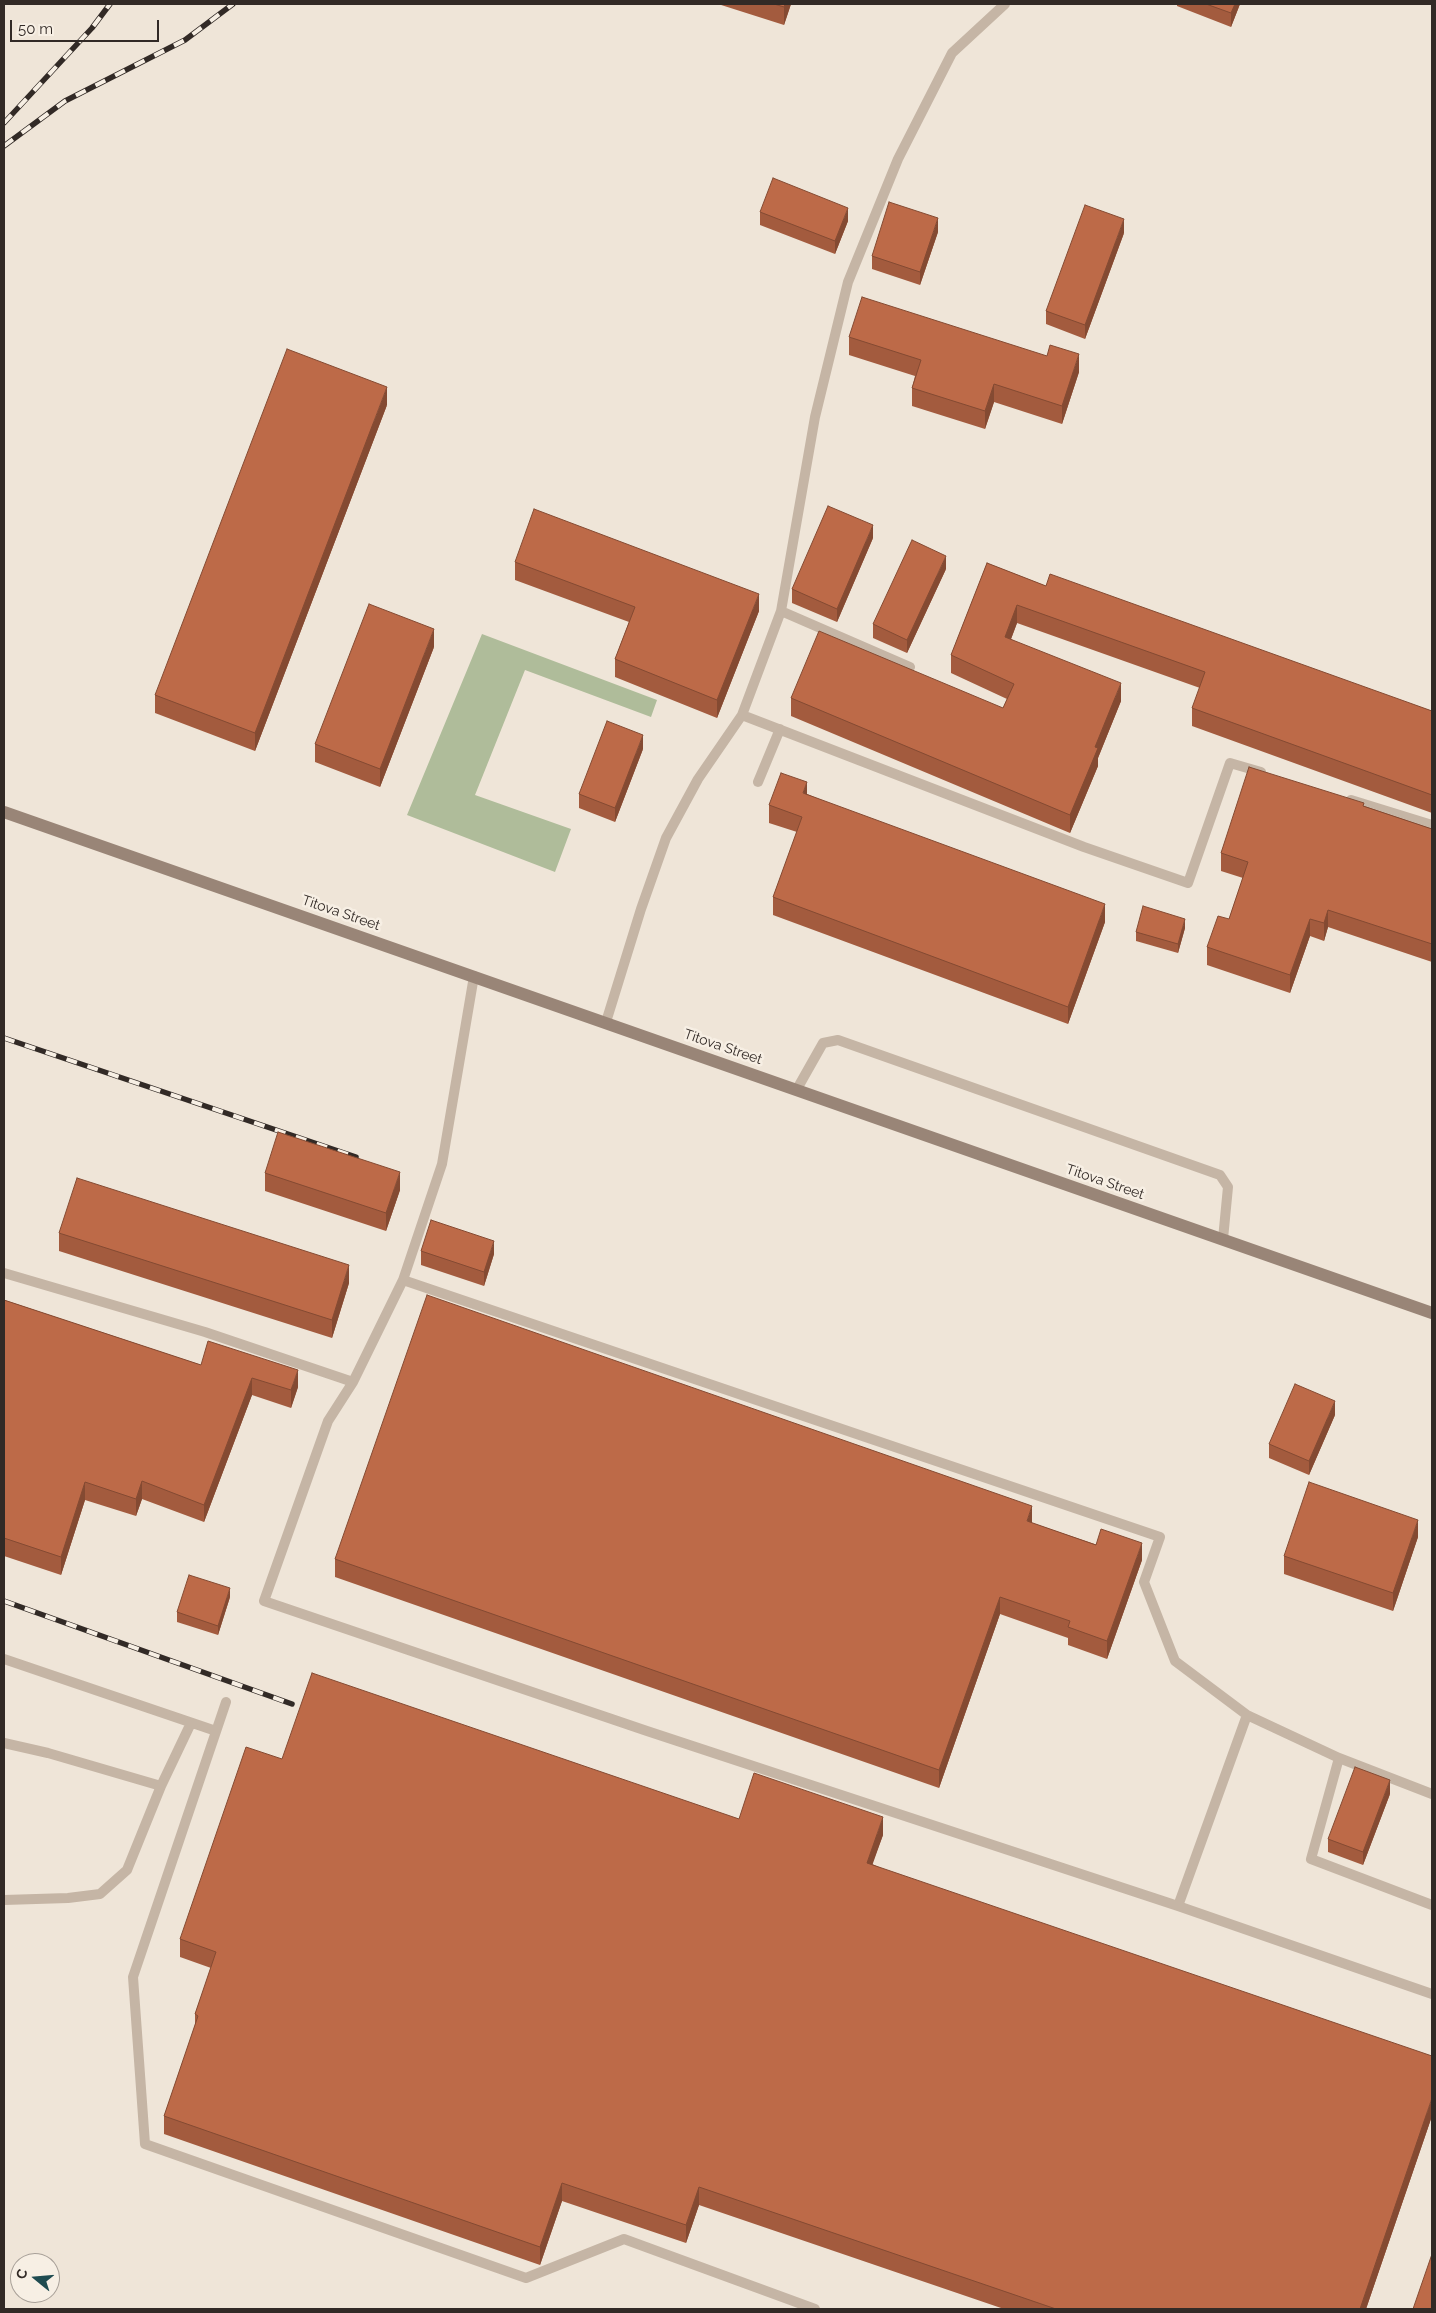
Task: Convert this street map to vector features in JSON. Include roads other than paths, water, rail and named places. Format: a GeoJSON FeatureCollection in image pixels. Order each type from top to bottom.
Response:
{"type":"FeatureCollection","features":[{"type":"Feature","properties":{"kind":"main road","name":"Titova Street"},"geometry":{"type":"LineString","coordinates":[[4,812],[797,1089],[1432,1314]]}},
{"type":"Feature","properties":{"kind":"lane"},"geometry":{"type":"LineString","coordinates":[[606,1022],[641,909],[666,838],[698,779],[742,715],[780,611],[815,417],[848,282],[898,159],[952,53],[1005,4]]}},
{"type":"Feature","properties":{"kind":"lane"},"geometry":{"type":"LineString","coordinates":[[780,611],[910,667]]}},
{"type":"Feature","properties":{"kind":"lane"},"geometry":{"type":"LineString","coordinates":[[742,715],[1084,846],[1188,883],[1230,763],[1276,777]]}},
{"type":"Feature","properties":{"kind":"lane"},"geometry":{"type":"LineString","coordinates":[[758,782],[780,729]]}},
{"type":"Feature","properties":{"kind":"lane"},"geometry":{"type":"LineString","coordinates":[[1340,797],[1432,825]]}},
{"type":"Feature","properties":{"kind":"lane"},"geometry":{"type":"LineString","coordinates":[[474,976],[442,1164],[403,1280],[352,1382],[328,1421],[264,1601],[647,1731],[1178,1906],[1432,1994]]}},
{"type":"Feature","properties":{"kind":"lane"},"geometry":{"type":"LineString","coordinates":[[797,1089],[823,1043],[838,1040],[1220,1175],[1228,1187],[1223,1239]]}},
{"type":"Feature","properties":{"kind":"lane"},"geometry":{"type":"LineString","coordinates":[[4,1273],[205,1332],[352,1382]]}},
{"type":"Feature","properties":{"kind":"lane"},"geometry":{"type":"LineString","coordinates":[[403,1280],[1160,1537],[1144,1582],[1175,1661],[1247,1715],[1339,1758],[1432,1794]]}},
{"type":"Feature","properties":{"kind":"lane"},"geometry":{"type":"LineString","coordinates":[[4,1659],[216,1731]]}},
{"type":"Feature","properties":{"kind":"lane"},"geometry":{"type":"LineString","coordinates":[[226,1702],[133,1978],[145,2144],[526,2278],[624,2240],[815,2309]]}},
{"type":"Feature","properties":{"kind":"lane"},"geometry":{"type":"LineString","coordinates":[[1178,1906],[1247,1715]]}},
{"type":"Feature","properties":{"kind":"lane"},"geometry":{"type":"LineString","coordinates":[[4,1900],[68,1898],[100,1894],[127,1870],[161,1786],[191,1723]]}},
{"type":"Feature","properties":{"kind":"lane"},"geometry":{"type":"LineString","coordinates":[[4,1743],[48,1753],[161,1786]]}},
{"type":"Feature","properties":{"kind":"lane"},"geometry":{"type":"LineString","coordinates":[[1339,1758],[1311,1859],[1432,1905]]}},
{"type":"Feature","properties":{"kind":"railway"},"geometry":{"type":"LineString","coordinates":[[4,123],[92,28],[110,4]]}},
{"type":"Feature","properties":{"kind":"railway"},"geometry":{"type":"LineString","coordinates":[[4,146],[65,101],[185,40],[233,4]]}},
{"type":"Feature","properties":{"kind":"railway"},"geometry":{"type":"LineString","coordinates":[[4,1038],[356,1157]]}},
{"type":"Feature","properties":{"kind":"railway"},"geometry":{"type":"LineString","coordinates":[[4,1601],[292,1704]]}}]}
